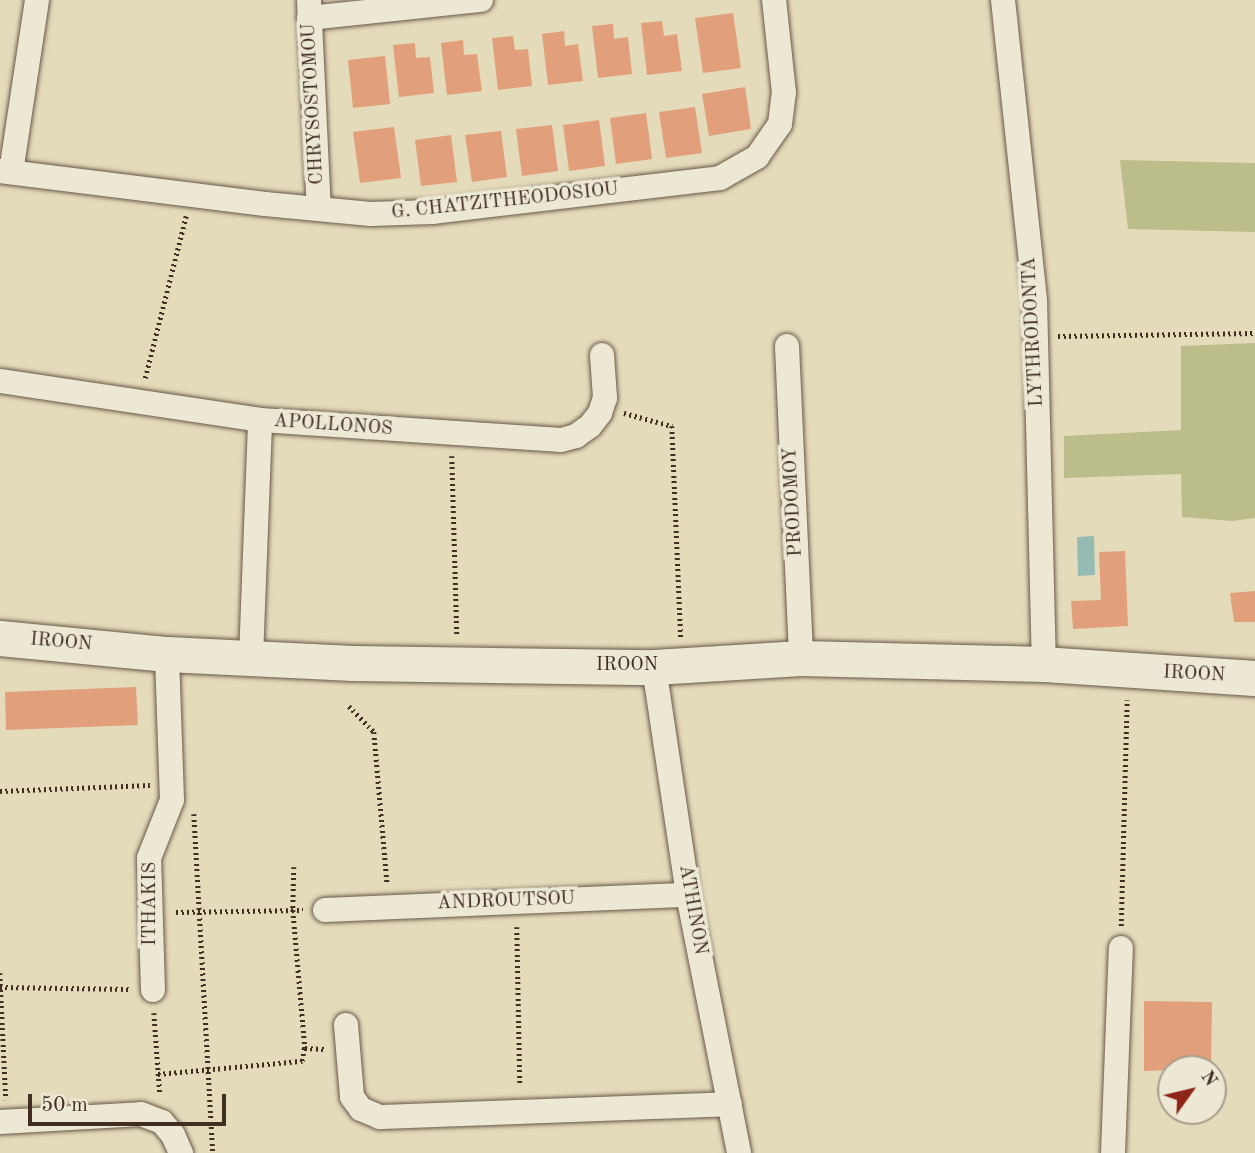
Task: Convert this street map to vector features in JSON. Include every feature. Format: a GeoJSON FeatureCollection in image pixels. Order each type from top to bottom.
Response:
{"type":"FeatureCollection","features":[{"type":"Feature","properties":{"kind":"street"},"geometry":{"type":"LineString","coordinates":[[6,171],[37,0]]}},
{"type":"Feature","properties":{"kind":"street"},"geometry":{"type":"LineString","coordinates":[[309,9],[481,0]]}},
{"type":"Feature","properties":{"kind":"street","name":"G. CHATZITHEODOSIOU"},"geometry":{"type":"LineString","coordinates":[[6,171],[371,214],[432,212],[706,181],[731,174],[765,150],[776,133],[783,114],[784,93],[774,0]]}},
{"type":"Feature","properties":{"kind":"street","name":"LYTHRODONTA"},"geometry":{"type":"LineString","coordinates":[[1003,0],[1036,337],[1044,664]]}},
{"type":"Feature","properties":{"kind":"street","name":"CHRYSOSTOMOU"},"geometry":{"type":"LineString","coordinates":[[309,9],[319,209]]}},
{"type":"Feature","properties":{"kind":"street","name":"PRODOMOY"},"geometry":{"type":"LineString","coordinates":[[787,346],[801,658]]}},
{"type":"Feature","properties":{"kind":"street"},"geometry":{"type":"LineString","coordinates":[[602,355],[602,407]]}},
{"type":"Feature","properties":{"kind":"street","name":"APOLLONOS"},"geometry":{"type":"LineString","coordinates":[[0,381],[260,420],[561,440],[576,436],[590,426],[602,407]]}},
{"type":"Feature","properties":{"kind":"street"},"geometry":{"type":"LineString","coordinates":[[251,658],[260,420]]}},
{"type":"Feature","properties":{"kind":"street","name":"IROON"},"geometry":{"type":"LineString","coordinates":[[0,638],[167,654],[251,658],[668,666],[801,658],[1044,664],[1255,678]]}},
{"type":"Feature","properties":{"kind":"street","name":"ITHAKIS"},"geometry":{"type":"LineString","coordinates":[[153,990],[149,858],[172,800],[167,654]]}},
{"type":"Feature","properties":{"kind":"street","name":"ATHINON"},"geometry":{"type":"LineString","coordinates":[[668,666],[688,895],[739,1153]]}},
{"type":"Feature","properties":{"kind":"street","name":"ANDROUTSOU"},"geometry":{"type":"LineString","coordinates":[[325,910],[688,895]]}},
{"type":"Feature","properties":{"kind":"street"},"geometry":{"type":"LineString","coordinates":[[1113,1153],[1121,948]]}},
{"type":"Feature","properties":{"kind":"street"},"geometry":{"type":"LineString","coordinates":[[346,1025],[352,1097],[361,1109],[373,1115],[389,1118],[730,1104]]}},
{"type":"Feature","properties":{"kind":"street"},"geometry":{"type":"LineString","coordinates":[[4,1122],[132,1114],[162,1122],[173,1135],[181,1153]]}},
{"type":"Feature","properties":{"kind":"path"},"geometry":{"type":"LineString","coordinates":[[139,402],[192,195]]}},
{"type":"Feature","properties":{"kind":"path"},"geometry":{"type":"LineString","coordinates":[[1036,337],[1255,333]]}},
{"type":"Feature","properties":{"kind":"path"},"geometry":{"type":"LineString","coordinates":[[602,407],[672,426],[668,666]]}},
{"type":"Feature","properties":{"kind":"path"},"geometry":{"type":"LineString","coordinates":[[451,434],[458,664]]}},
{"type":"Feature","properties":{"kind":"path"},"geometry":{"type":"LineString","coordinates":[[1121,948],[1128,671]]}},
{"type":"Feature","properties":{"kind":"path"},"geometry":{"type":"LineString","coordinates":[[349,706],[374,732],[389,908]]}},
{"type":"Feature","properties":{"kind":"path"},"geometry":{"type":"LineString","coordinates":[[0,791],[172,785],[193,800],[213,1153]]}},
{"type":"Feature","properties":{"kind":"path"},"geometry":{"type":"LineString","coordinates":[[158,1074],[302,1061],[305,1044],[293,911],[294,867]]}},
{"type":"Feature","properties":{"kind":"path"},"geometry":{"type":"LineString","coordinates":[[517,902],[520,1113]]}},
{"type":"Feature","properties":{"kind":"path"},"geometry":{"type":"LineString","coordinates":[[150,913],[325,910]]}},
{"type":"Feature","properties":{"kind":"path"},"geometry":{"type":"LineString","coordinates":[[0,973],[4,1122]]}},
{"type":"Feature","properties":{"kind":"path"},"geometry":{"type":"LineString","coordinates":[[0,987],[153,990],[162,1122]]}},
{"type":"Feature","properties":{"kind":"path"},"geometry":{"type":"LineString","coordinates":[[305,1044],[305,1048],[347,1050]]}},
{"type":"Feature","properties":{"kind":"green space"},"geometry":{"type":"Polygon","coordinates":[[[1120,160],[1255,163],[1255,232],[1128,229],[1120,160]]]}},
{"type":"Feature","properties":{"kind":"green space"},"geometry":{"type":"Polygon","coordinates":[[[1255,343],[1255,518],[1232,521],[1182,517],[1181,474],[1064,478],[1064,436],[1181,430],[1181,346],[1255,343]]]}},
{"type":"Feature","properties":{"kind":"water"},"geometry":{"type":"Polygon","coordinates":[[[1094,536],[1095,575],[1078,576],[1077,537],[1094,536]]]}},
{"type":"Feature","properties":{"kind":"building"},"geometry":{"type":"Polygon","coordinates":[[[733,13],[741,68],[703,73],[695,18],[733,13]]]}},
{"type":"Feature","properties":{"kind":"building"},"geometry":{"type":"Polygon","coordinates":[[[662,21],[664,36],[677,34],[682,71],[647,75],[641,23],[662,21]]]}},
{"type":"Feature","properties":{"kind":"building"},"geometry":{"type":"Polygon","coordinates":[[[613,24],[614,39],[628,37],[632,74],[598,78],[592,26],[613,24]]]}},
{"type":"Feature","properties":{"kind":"building"},"geometry":{"type":"Polygon","coordinates":[[[564,31],[565,46],[578,44],[583,81],[548,85],[542,34],[564,31]]]}},
{"type":"Feature","properties":{"kind":"building"},"geometry":{"type":"Polygon","coordinates":[[[513,36],[515,50],[528,49],[532,86],[498,90],[492,38],[513,36]]]}},
{"type":"Feature","properties":{"kind":"building"},"geometry":{"type":"Polygon","coordinates":[[[463,40],[464,55],[477,54],[482,91],[447,95],[441,43],[463,40]]]}},
{"type":"Feature","properties":{"kind":"building"},"geometry":{"type":"Polygon","coordinates":[[[415,43],[416,58],[430,57],[434,93],[399,97],[393,45],[415,43]]]}},
{"type":"Feature","properties":{"kind":"building"},"geometry":{"type":"Polygon","coordinates":[[[385,56],[390,104],[353,108],[348,60],[385,56]]]}},
{"type":"Feature","properties":{"kind":"building"},"geometry":{"type":"Polygon","coordinates":[[[745,87],[751,129],[709,136],[702,94],[745,87]]]}},
{"type":"Feature","properties":{"kind":"building"},"geometry":{"type":"Polygon","coordinates":[[[695,107],[702,153],[666,158],[659,112],[695,107]]]}},
{"type":"Feature","properties":{"kind":"building"},"geometry":{"type":"Polygon","coordinates":[[[646,113],[652,159],[616,164],[610,118],[646,113]]]}},
{"type":"Feature","properties":{"kind":"building"},"geometry":{"type":"Polygon","coordinates":[[[599,120],[605,166],[569,171],[563,125],[599,120]]]}},
{"type":"Feature","properties":{"kind":"building"},"geometry":{"type":"Polygon","coordinates":[[[552,125],[558,171],[522,176],[516,129],[552,125]]]}},
{"type":"Feature","properties":{"kind":"building"},"geometry":{"type":"Polygon","coordinates":[[[394,127],[401,178],[360,183],[353,132],[394,127]]]}},
{"type":"Feature","properties":{"kind":"building"},"geometry":{"type":"Polygon","coordinates":[[[501,131],[507,177],[472,182],[465,135],[501,131]]]}},
{"type":"Feature","properties":{"kind":"building"},"geometry":{"type":"Polygon","coordinates":[[[451,135],[457,182],[421,186],[415,140],[451,135]]]}},
{"type":"Feature","properties":{"kind":"building"},"geometry":{"type":"Polygon","coordinates":[[[1125,551],[1128,626],[1073,629],[1071,601],[1101,600],[1099,552],[1125,551]]]}},
{"type":"Feature","properties":{"kind":"building"},"geometry":{"type":"Polygon","coordinates":[[[1255,591],[1255,622],[1234,622],[1230,593],[1255,591]]]}},
{"type":"Feature","properties":{"kind":"building"},"geometry":{"type":"Polygon","coordinates":[[[136,687],[138,725],[6,730],[5,692],[136,687]]]}},
{"type":"Feature","properties":{"kind":"building"},"geometry":{"type":"Polygon","coordinates":[[[1144,1001],[1212,1002],[1211,1055],[1157,1055],[1157,1071],[1144,1071],[1144,1001]]]}}]}
